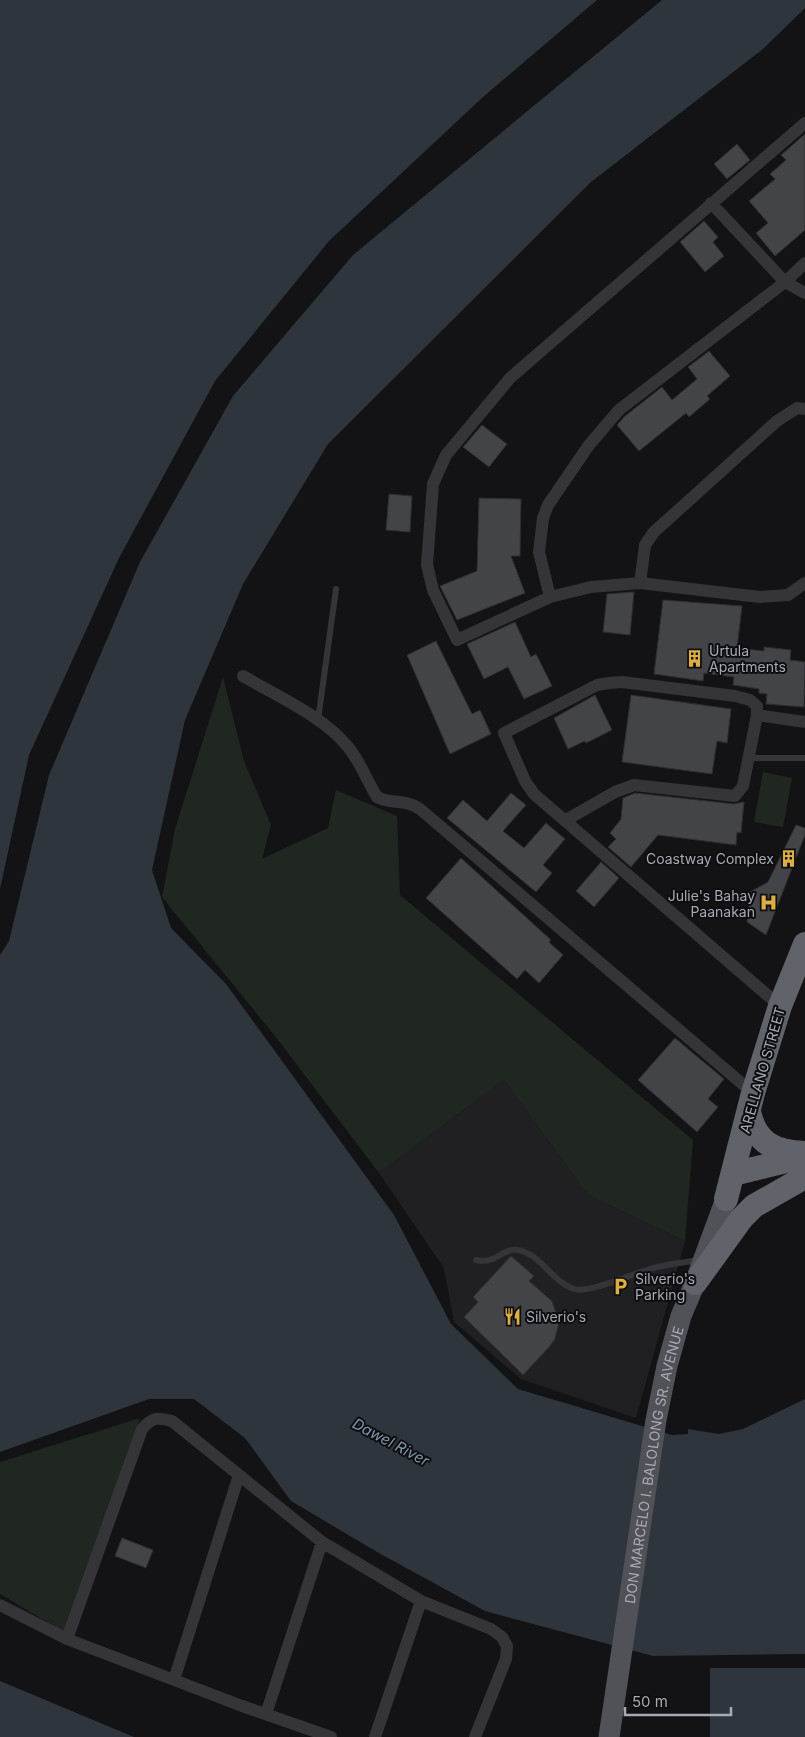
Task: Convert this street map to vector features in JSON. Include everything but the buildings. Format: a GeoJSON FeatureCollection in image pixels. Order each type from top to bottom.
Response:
{"type":"FeatureCollection","features":[{"type":"Feature","properties":{"kind":"highway","name":"ARELLANO STREET"},"geometry":{"type":"LineString","coordinates":[[726,1199],[751,1102],[780,1006],[805,944]]}},
{"type":"Feature","properties":{"kind":"highway"},"geometry":{"type":"LineString","coordinates":[[751,1102],[753,1128],[762,1140],[775,1148],[805,1155]]}},
{"type":"Feature","properties":{"kind":"highway"},"geometry":{"type":"LineString","coordinates":[[733,1174],[805,1155]]}},
{"type":"Feature","properties":{"kind":"highway"},"geometry":{"type":"LineString","coordinates":[[726,1199],[805,1172]]}},
{"type":"Feature","properties":{"kind":"highway"},"geometry":{"type":"LineString","coordinates":[[695,1283],[736,1225],[754,1206],[805,1178]]}},
{"type":"Feature","properties":{"kind":"main road","name":"DON MARCELO I. BALOLONG SR. AVENUE"},"geometry":{"type":"LineString","coordinates":[[610,1732],[656,1420],[681,1316],[726,1199]]}},
{"type":"Feature","properties":{"kind":"street"},"geometry":{"type":"LineString","coordinates":[[805,123],[510,378],[446,455],[438,469],[433,484],[427,565],[433,590],[457,640],[550,598],[591,587],[640,583],[760,597],[788,595],[805,583]]}},
{"type":"Feature","properties":{"kind":"street"},"geometry":{"type":"LineString","coordinates":[[711,203],[785,282],[805,293]]}},
{"type":"Feature","properties":{"kind":"street"},"geometry":{"type":"LineString","coordinates":[[550,598],[539,552],[543,518],[552,498],[589,445],[619,410],[785,282],[805,263]]}},
{"type":"Feature","properties":{"kind":"street"},"geometry":{"type":"LineString","coordinates":[[640,583],[645,545],[654,532],[777,422],[797,408],[805,409]]}},
{"type":"Feature","properties":{"kind":"street"},"geometry":{"type":"LineString","coordinates":[[243,676],[318,721],[343,740],[377,797],[383,800],[410,802],[420,809],[751,1102]]}},
{"type":"Feature","properties":{"kind":"street"},"geometry":{"type":"LineString","coordinates":[[566,820],[615,792],[634,785],[736,796],[743,786],[750,758],[757,706],[750,700],[735,696],[622,682],[608,683],[597,686],[504,733],[525,781],[534,794],[780,1006]]}},
{"type":"Feature","properties":{"kind":"street"},"geometry":{"type":"LineString","coordinates":[[757,715],[805,722]]}},
{"type":"Feature","properties":{"kind":"street"},"geometry":{"type":"LineString","coordinates":[[67,1639],[142,1429],[150,1420],[159,1417],[172,1421],[322,1542],[421,1601],[491,1629],[502,1637],[507,1646],[506,1659],[475,1737]]}},
{"type":"Feature","properties":{"kind":"street"},"geometry":{"type":"LineString","coordinates":[[174,1680],[240,1475]]}},
{"type":"Feature","properties":{"kind":"street"},"geometry":{"type":"LineString","coordinates":[[266,1714],[322,1542]]}},
{"type":"Feature","properties":{"kind":"street"},"geometry":{"type":"LineString","coordinates":[[375,1737],[421,1601]]}},
{"type":"Feature","properties":{"kind":"street"},"geometry":{"type":"LineString","coordinates":[[0,1605],[67,1639],[331,1737]]}},
{"type":"Feature","properties":{"kind":"lane"},"geometry":{"type":"LineString","coordinates":[[318,721],[336,589]]}},
{"type":"Feature","properties":{"kind":"lane"},"geometry":{"type":"LineString","coordinates":[[750,758],[805,758]]}},
{"type":"Feature","properties":{"kind":"lane"},"geometry":{"type":"LineString","coordinates":[[476,1260],[492,1261],[514,1249],[520,1250],[531,1255],[565,1285],[581,1290],[656,1267],[704,1258]]}},
{"type":"Feature","properties":{"kind":"shaded area"},"geometry":{"type":"Polygon","coordinates":[[[223,677],[244,761],[271,825],[262,859],[328,828],[336,790],[397,816],[400,895],[693,1140],[685,1241],[588,1195],[504,1079],[379,1173],[279,1041],[162,897],[175,829],[223,677]]]}},
{"type":"Feature","properties":{"kind":"shaded area"},"geometry":{"type":"Polygon","coordinates":[[[763,772],[792,778],[783,827],[754,822],[763,772]]]}},
{"type":"Feature","properties":{"kind":"shaded area"},"geometry":{"type":"Polygon","coordinates":[[[504,1078],[588,1195],[685,1241],[636,1418],[521,1379],[454,1322],[444,1268],[379,1173],[504,1078]]]}},
{"type":"Feature","properties":{"kind":"shaded area"},"geometry":{"type":"Polygon","coordinates":[[[140,1418],[64,1632],[0,1594],[0,1462],[140,1418]]]}},
{"type":"Feature","properties":{"kind":"water"},"geometry":{"type":"Polygon","coordinates":[[[0,0],[597,0],[483,97],[329,241],[215,381],[119,558],[29,755],[0,889],[0,0]]]}},
{"type":"Feature","properties":{"kind":"water","name":"Dawel River"},"geometry":{"type":"Polygon","coordinates":[[[662,0],[805,0],[805,8],[763,49],[591,182],[328,444],[243,584],[185,720],[152,870],[171,928],[226,984],[394,1215],[451,1324],[518,1389],[672,1435],[688,1434],[688,1429],[719,1434],[743,1429],[805,1399],[805,1654],[653,1656],[485,1611],[377,1552],[291,1501],[245,1438],[194,1399],[149,1399],[0,1452],[0,955],[9,941],[49,775],[140,562],[233,396],[353,255],[662,0]]]}},
{"type":"Feature","properties":{"kind":"water"},"geometry":{"type":"Polygon","coordinates":[[[710,1668],[805,1668],[805,1737],[710,1737],[710,1668]]]}},
{"type":"Feature","properties":{"kind":"water"},"geometry":{"type":"Polygon","coordinates":[[[0,1681],[134,1737],[0,1737],[0,1681]]]}},
{"type":"Feature","properties":{"kind":"place","name":"Urtula Apartments"},"geometry":{"type":"Point","coordinates":[695,658]}},
{"type":"Feature","properties":{"kind":"place","name":"Coastway Complex"},"geometry":{"type":"Point","coordinates":[788,858]}},
{"type":"Feature","properties":{"kind":"place","name":"Julie's Bahay Paanakan"},"geometry":{"type":"Point","coordinates":[769,903]}},
{"type":"Feature","properties":{"kind":"place","name":"Silverio's Parking"},"geometry":{"type":"Point","coordinates":[621,1286]}},
{"type":"Feature","properties":{"kind":"place","name":"Silverio's"},"geometry":{"type":"Point","coordinates":[512,1316]}}]}
